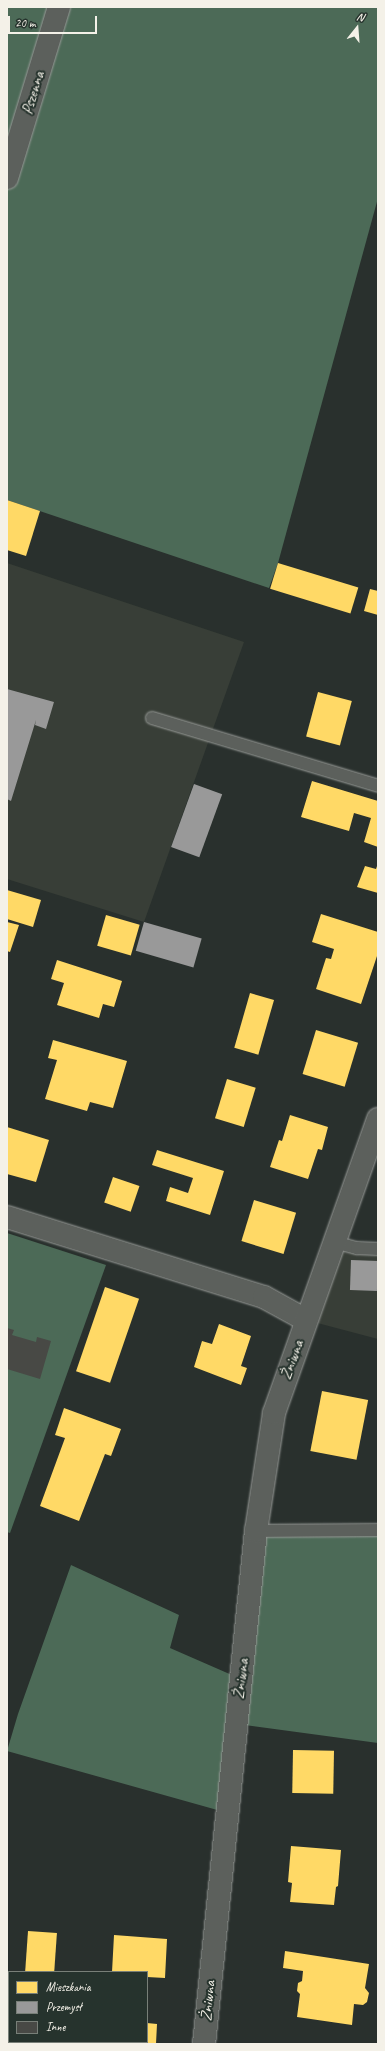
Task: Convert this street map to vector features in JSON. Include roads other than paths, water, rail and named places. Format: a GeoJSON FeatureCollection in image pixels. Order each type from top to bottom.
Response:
{"type":"FeatureCollection","features":[{"type":"Feature","properties":{"kind":"street","name":"Pszenna"},"geometry":{"type":"LineString","coordinates":[[7,178],[59,7]]}},
{"type":"Feature","properties":{"kind":"street","name":"Żniwna"},"geometry":{"type":"LineString","coordinates":[[204,2044],[256,1531],[274,1413],[378,1118]]}},
{"type":"Feature","properties":{"kind":"street","name":"Żniwna"},"geometry":{"type":"LineString","coordinates":[[7,1217],[264,1297],[306,1320]]}},
{"type":"Feature","properties":{"kind":"lane"},"geometry":{"type":"LineString","coordinates":[[152,718],[378,786]]}},
{"type":"Feature","properties":{"kind":"lane"},"geometry":{"type":"LineString","coordinates":[[334,1242],[357,1248],[378,1248]]}},
{"type":"Feature","properties":{"kind":"lane"},"geometry":{"type":"LineString","coordinates":[[256,1531],[378,1530]]}}]}
